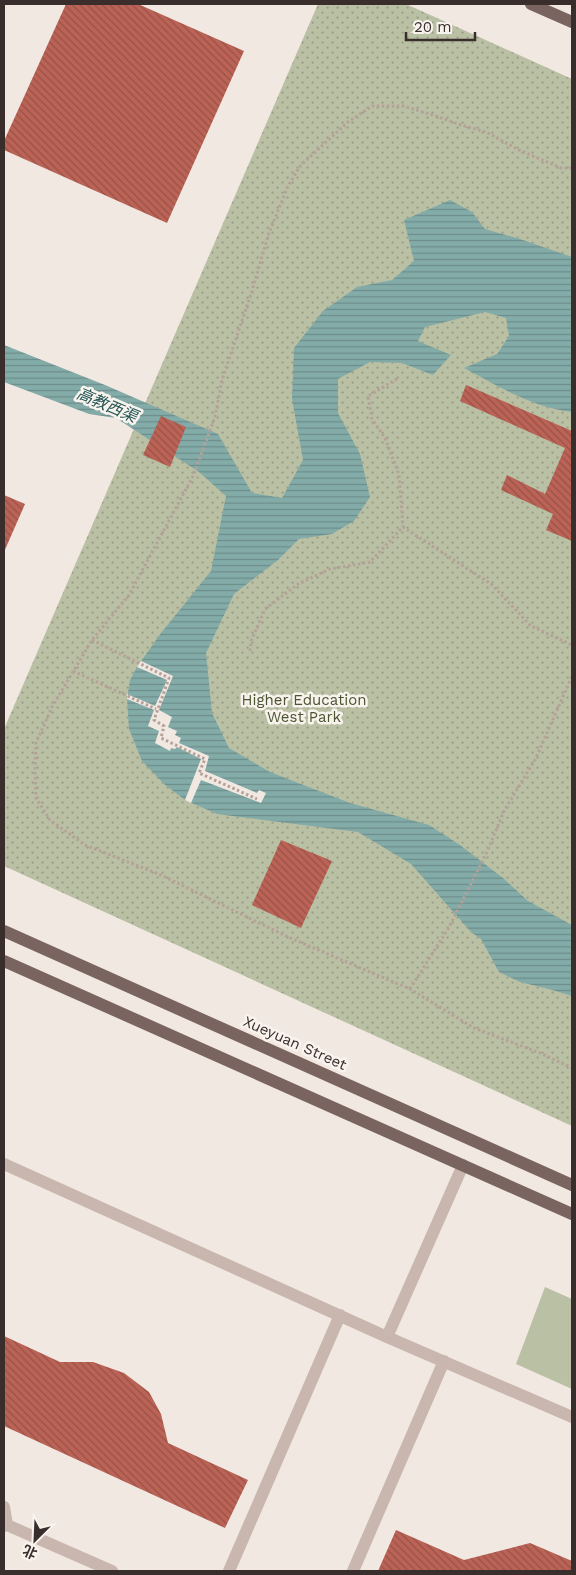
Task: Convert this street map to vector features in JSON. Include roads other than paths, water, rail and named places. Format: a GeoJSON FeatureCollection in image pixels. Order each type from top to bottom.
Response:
{"type":"FeatureCollection","features":[{"type":"Feature","properties":{"kind":"main road"},"geometry":{"type":"LineString","coordinates":[[531,4],[572,22]]}},
{"type":"Feature","properties":{"kind":"main road","name":"Xueyuan Street"},"geometry":{"type":"LineString","coordinates":[[4,931],[572,1185]]}},
{"type":"Feature","properties":{"kind":"main road"},"geometry":{"type":"LineString","coordinates":[[4,961],[572,1214]]}},
{"type":"Feature","properties":{"kind":"street"},"geometry":{"type":"LineString","coordinates":[[4,1164],[387,1337],[572,1417]]}},
{"type":"Feature","properties":{"kind":"street"},"geometry":{"type":"LineString","coordinates":[[387,1337],[463,1165]]}},
{"type":"Feature","properties":{"kind":"street"},"geometry":{"type":"LineString","coordinates":[[229,1571],[340,1315]]}},
{"type":"Feature","properties":{"kind":"street"},"geometry":{"type":"LineString","coordinates":[[353,1571],[444,1361]]}},
{"type":"Feature","properties":{"kind":"street"},"geometry":{"type":"LineString","coordinates":[[4,1507],[5,1526],[112,1571]]}},
{"type":"Feature","properties":{"kind":"water","name":"高教西渠"},"geometry":{"type":"Polygon","coordinates":[[[450,200],[472,212],[485,229],[572,257],[572,412],[558,410],[530,401],[464,368],[497,354],[509,336],[506,318],[485,312],[425,327],[418,341],[451,355],[433,375],[402,363],[370,362],[338,379],[338,413],[360,454],[370,497],[354,521],[332,534],[299,539],[278,560],[234,594],[206,653],[212,713],[229,748],[270,772],[350,803],[429,825],[460,845],[503,878],[528,901],[572,925],[572,996],[520,982],[499,972],[481,939],[471,932],[411,864],[358,832],[217,814],[185,800],[164,784],[142,761],[129,729],[127,699],[130,680],[161,633],[211,571],[226,496],[199,472],[116,418],[89,414],[4,382],[4,345],[105,385],[218,434],[252,493],[282,498],[303,460],[292,399],[294,348],[323,311],[357,287],[392,280],[414,261],[404,220],[450,200]]]}},
{"type":"Feature","properties":{"kind":"park label","name":"Higher Education West Park"},"geometry":{"type":"Point","coordinates":[304,708]}}]}
